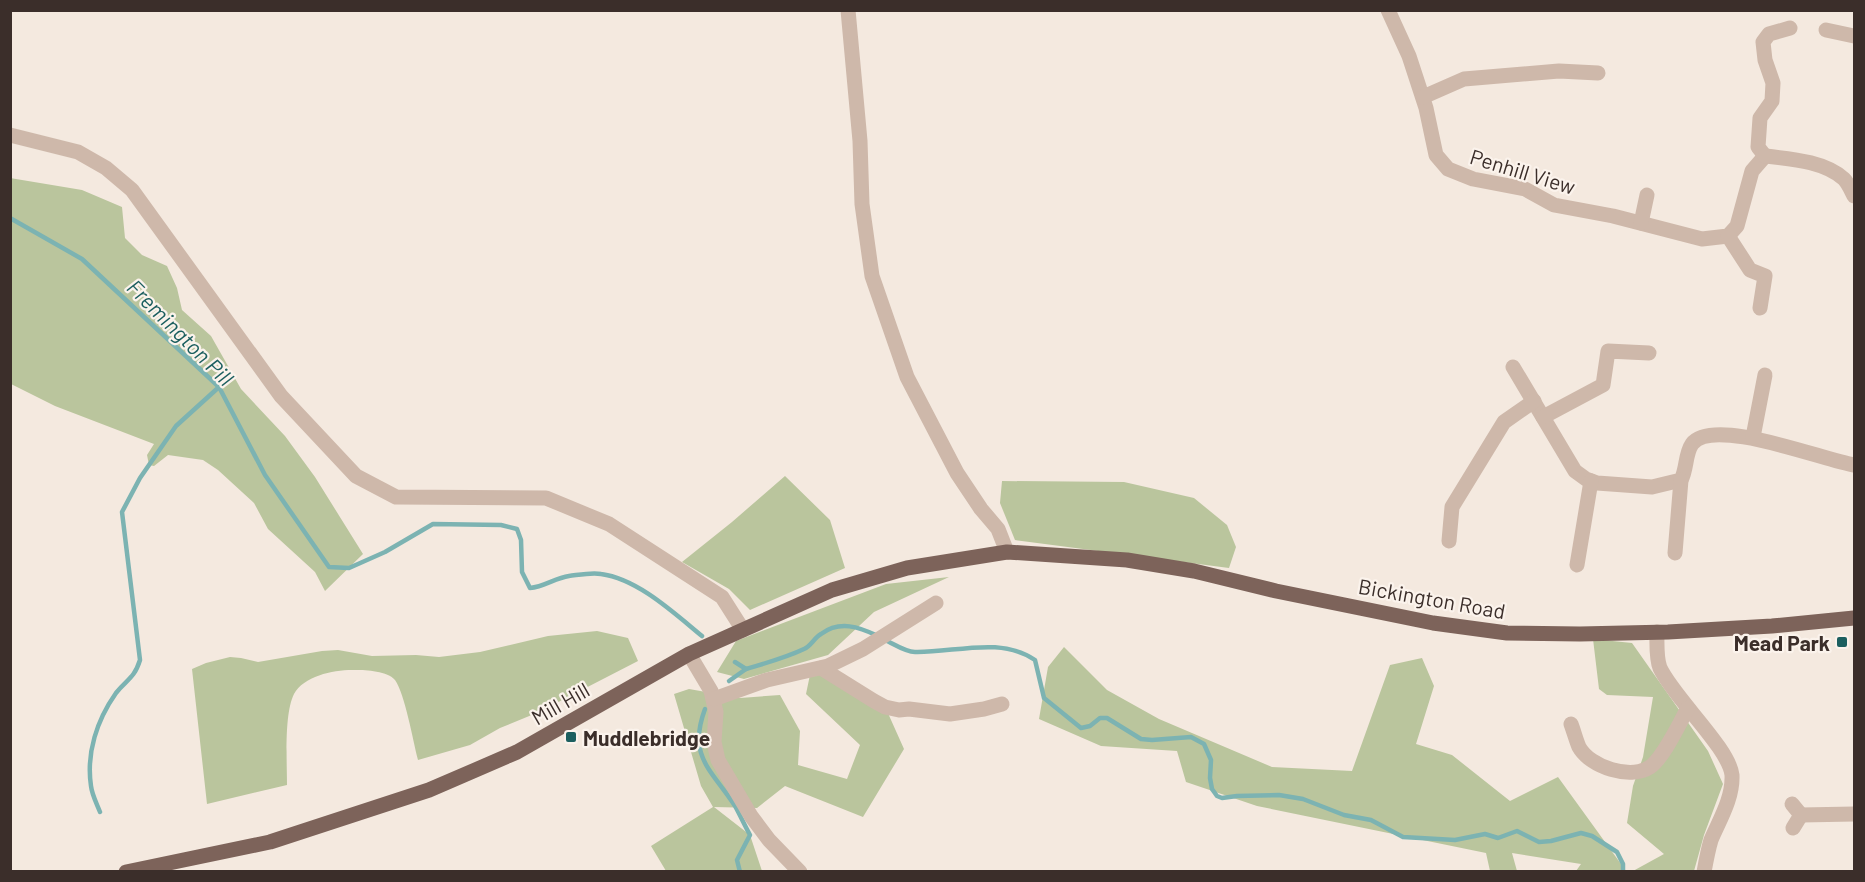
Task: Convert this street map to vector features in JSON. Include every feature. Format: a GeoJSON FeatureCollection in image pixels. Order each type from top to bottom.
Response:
{"type":"FeatureCollection","features":[{"type":"Feature","properties":{"kind":"main road","name":"Mill Hill"},"geometry":{"type":"LineString","coordinates":[[126,872],[270,842],[429,790],[517,752],[689,654],[832,590],[907,568],[1007,552]]}},
{"type":"Feature","properties":{"kind":"main road","name":"Bickington Road"},"geometry":{"type":"LineString","coordinates":[[1007,552],[1127,560],[1194,571],[1276,591],[1433,623],[1507,633],[1657,632],[1772,626],[1854,618]]}},
{"type":"Feature","properties":{"kind":"street"},"geometry":{"type":"LineString","coordinates":[[848,10],[860,141],[862,204],[872,276],[907,377],[957,473],[998,530],[1007,552]]}},
{"type":"Feature","properties":{"kind":"street","name":"Penhill View"},"geometry":{"type":"LineString","coordinates":[[1388,10],[1409,56],[1423,98],[1436,155],[1448,169],[1473,179],[1525,189],[1554,205],[1613,216],[1702,239],[1728,236]]}},
{"type":"Feature","properties":{"kind":"street"},"geometry":{"type":"LineString","coordinates":[[1790,28],[1768,34],[1763,42],[1765,60],[1773,83],[1772,100],[1760,118],[1758,147],[1765,156],[1825,167],[1845,180],[1854,196]]}},
{"type":"Feature","properties":{"kind":"street"},"geometry":{"type":"LineString","coordinates":[[1826,30],[1854,36]]}},
{"type":"Feature","properties":{"kind":"street"},"geometry":{"type":"LineString","coordinates":[[1423,98],[1464,79],[1559,71],[1598,73]]}},
{"type":"Feature","properties":{"kind":"street"},"geometry":{"type":"LineString","coordinates":[[10,135],[78,152],[106,168],[132,190],[281,396],[356,476],[396,497],[546,498],[609,524],[722,597],[743,630]]}},
{"type":"Feature","properties":{"kind":"street"},"geometry":{"type":"LineString","coordinates":[[1760,308],[1765,276],[1750,270],[1728,236],[1737,226],[1752,171],[1765,156]]}},
{"type":"Feature","properties":{"kind":"street"},"geometry":{"type":"LineString","coordinates":[[1641,223],[1647,195]]}},
{"type":"Feature","properties":{"kind":"street"},"geometry":{"type":"LineString","coordinates":[[1543,417],[1603,385],[1608,351],[1649,353]]}},
{"type":"Feature","properties":{"kind":"street"},"geometry":{"type":"LineString","coordinates":[[1513,367],[1575,471],[1591,481],[1652,487],[1682,480]]}},
{"type":"Feature","properties":{"kind":"street"},"geometry":{"type":"LineString","coordinates":[[1753,437],[1765,375]]}},
{"type":"Feature","properties":{"kind":"street"},"geometry":{"type":"LineString","coordinates":[[1449,541],[1452,507],[1504,422],[1534,401]]}},
{"type":"Feature","properties":{"kind":"street"},"geometry":{"type":"LineString","coordinates":[[1675,553],[1682,480],[1689,451],[1698,439],[1721,435],[1753,437],[1836,462],[1854,465]]}},
{"type":"Feature","properties":{"kind":"street"},"geometry":{"type":"LineString","coordinates":[[1577,565],[1591,481]]}},
{"type":"Feature","properties":{"kind":"street"},"geometry":{"type":"LineString","coordinates":[[714,699],[767,680],[821,668],[863,649],[936,603]]}},
{"type":"Feature","properties":{"kind":"street"},"geometry":{"type":"LineString","coordinates":[[1657,632],[1659,666],[1669,684],[1719,748],[1732,772],[1732,785],[1724,813],[1711,842],[1704,872]]}},
{"type":"Feature","properties":{"kind":"street"},"geometry":{"type":"LineString","coordinates":[[689,654],[714,699],[716,712],[714,742],[718,760],[751,816],[769,840],[800,872]]}},
{"type":"Feature","properties":{"kind":"street"},"geometry":{"type":"LineString","coordinates":[[821,668],[874,701],[899,710],[951,714],[1002,704]]}},
{"type":"Feature","properties":{"kind":"street"},"geometry":{"type":"LineString","coordinates":[[1571,724],[1580,748],[1588,757],[1605,767],[1630,773],[1651,766],[1688,708]]}},
{"type":"Feature","properties":{"kind":"street"},"geometry":{"type":"LineString","coordinates":[[1795,816],[1854,814]]}},
{"type":"Feature","properties":{"kind":"green space"},"geometry":{"type":"Polygon","coordinates":[[[10,178],[82,190],[122,207],[125,238],[142,255],[167,266],[177,288],[182,310],[211,336],[241,389],[285,436],[315,477],[363,554],[325,591],[315,572],[268,529],[254,503],[218,470],[203,460],[168,455],[154,466],[149,465],[147,455],[154,444],[55,406],[11,384],[10,178]]]}},
{"type":"Feature","properties":{"kind":"green space"},"geometry":{"type":"Polygon","coordinates":[[[785,476],[830,520],[845,568],[750,610],[729,589],[682,562],[785,476]]]}},
{"type":"Feature","properties":{"kind":"green space"},"geometry":{"type":"Polygon","coordinates":[[[1002,481],[1124,482],[1194,498],[1227,525],[1236,547],[1229,568],[1015,540],[1000,503],[1002,481]]]}},
{"type":"Feature","properties":{"kind":"green space"},"geometry":{"type":"Polygon","coordinates":[[[949,577],[874,612],[828,655],[744,679],[717,672],[736,641],[886,584],[949,577]]]}},
{"type":"Feature","properties":{"kind":"green space"},"geometry":{"type":"Polygon","coordinates":[[[597,631],[628,638],[638,661],[470,745],[418,760],[402,696],[392,677],[365,670],[322,674],[299,687],[291,703],[287,738],[287,785],[207,804],[192,669],[230,657],[258,662],[338,650],[372,656],[439,657],[480,652],[548,636],[597,631]]]}},
{"type":"Feature","properties":{"kind":"green space"},"geometry":{"type":"Polygon","coordinates":[[[1593,639],[1632,643],[1708,751],[1723,784],[1704,835],[1694,871],[1633,871],[1664,854],[1627,823],[1633,786],[1643,757],[1653,697],[1607,695],[1599,689],[1593,639]]]}},
{"type":"Feature","properties":{"kind":"green space"},"geometry":{"type":"Polygon","coordinates":[[[1064,647],[1107,690],[1159,719],[1272,767],[1352,771],[1390,665],[1422,658],[1434,686],[1416,744],[1452,755],[1510,801],[1558,777],[1626,871],[1576,871],[1581,864],[1512,853],[1517,871],[1490,871],[1486,853],[1257,806],[1186,782],[1177,751],[1101,746],[1039,719],[1048,667],[1064,647]]]}},
{"type":"Feature","properties":{"kind":"green space"},"geometry":{"type":"Polygon","coordinates":[[[811,670],[887,711],[904,749],[863,817],[785,786],[757,808],[714,807],[750,835],[762,871],[666,871],[651,846],[713,807],[701,786],[674,694],[689,689],[740,698],[780,695],[800,731],[798,765],[847,779],[860,745],[806,694],[811,670]]]}},
{"type":"Feature","properties":{"kind":"waterway","name":"Fremington Pill"},"geometry":{"type":"LineString","coordinates":[[10,218],[82,259],[219,387],[265,475],[329,567],[349,568],[385,552],[433,524],[501,525],[517,529],[521,540],[522,572],[530,588],[581,574],[597,573],[615,577],[655,598],[702,636]]}},
{"type":"Feature","properties":{"kind":"waterway"},"geometry":{"type":"LineString","coordinates":[[100,812],[92,793],[90,774],[94,737],[109,703],[133,675],[140,660],[122,512],[140,478],[176,426],[219,387]]}},
{"type":"Feature","properties":{"kind":"waterway"},"geometry":{"type":"LineString","coordinates":[[735,662],[746,669],[783,658],[806,648],[819,636],[835,627],[850,626],[878,636]]}},
{"type":"Feature","properties":{"kind":"waterway"},"geometry":{"type":"LineString","coordinates":[[885,640],[911,652],[992,647],[1021,653],[1035,660],[1044,698],[1081,728],[1090,726],[1100,718],[1107,718],[1141,739],[1191,737],[1204,744],[1211,760],[1212,789],[1217,796],[1222,798],[1279,795],[1303,799],[1344,815],[1371,820],[1403,837],[1455,840],[1485,834],[1498,838],[1517,831],[1539,842],[1581,833],[1592,836],[1617,852],[1623,864],[1623,872]]}},
{"type":"Feature","properties":{"kind":"waterway"},"geometry":{"type":"LineString","coordinates":[[729,681],[746,669]]}},
{"type":"Feature","properties":{"kind":"waterway"},"geometry":{"type":"LineString","coordinates":[[705,709],[700,725],[701,751],[705,762],[735,806],[750,835],[737,860],[740,872]]}},
{"type":"Feature","properties":{"kind":"place","name":"Mead Park"},"geometry":{"type":"Point","coordinates":[1842,642]}},
{"type":"Feature","properties":{"kind":"place","name":"Muddlebridge"},"geometry":{"type":"Point","coordinates":[571,737]}}]}
